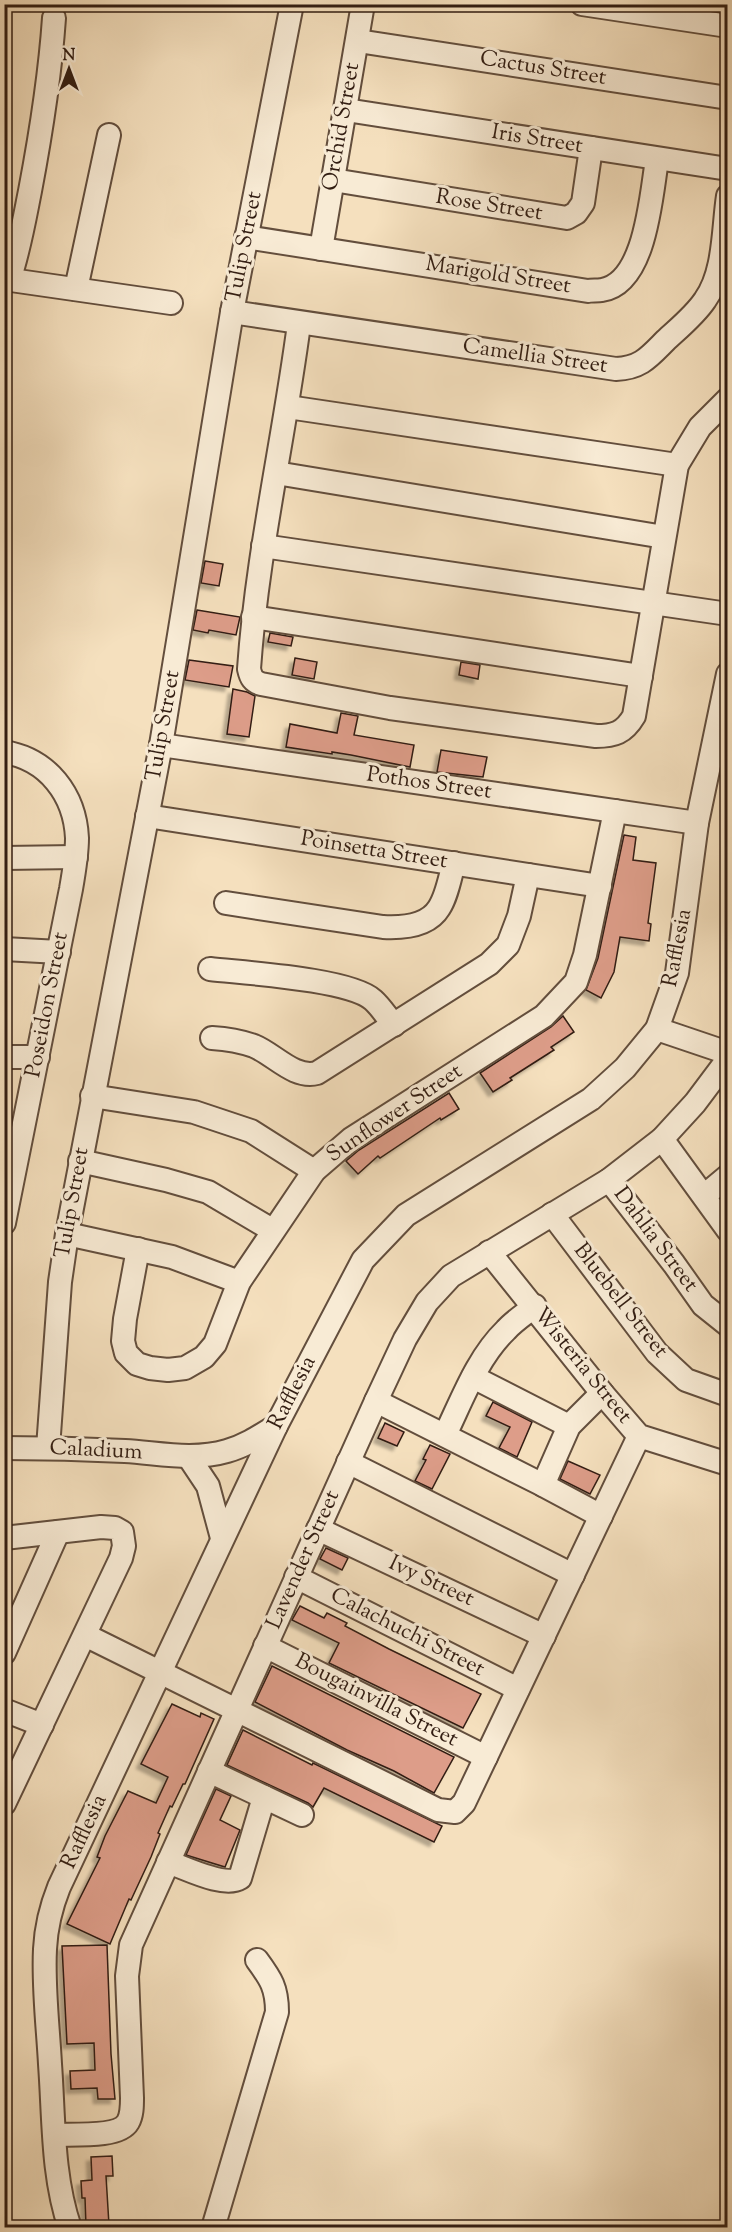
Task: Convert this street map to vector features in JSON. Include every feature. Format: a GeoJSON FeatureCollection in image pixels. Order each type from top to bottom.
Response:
{"type":"FeatureCollection","features":[{"type":"Feature","properties":{"kind":"street","name":"Tulip Street"},"geometry":{"type":"LineString","coordinates":[[48,1448],[59,1293],[67,1234],[161,745],[232,312],[292,4]]}},
{"type":"Feature","properties":{"kind":"street","name":"Orchid Street"},"geometry":{"type":"LineString","coordinates":[[321,249],[363,4]]}},
{"type":"Feature","properties":{"kind":"street"},"geometry":{"type":"LineString","coordinates":[[582,4],[728,26]]}},
{"type":"Feature","properties":{"kind":"street"},"geometry":{"type":"LineString","coordinates":[[54,18],[42,130],[18,254],[7,280],[171,303]]}},
{"type":"Feature","properties":{"kind":"street","name":"Cactus Street"},"geometry":{"type":"LineString","coordinates":[[357,41],[728,98]]}},
{"type":"Feature","properties":{"kind":"street","name":"Iris Street"},"geometry":{"type":"LineString","coordinates":[[345,110],[657,160],[728,169]]}},
{"type":"Feature","properties":{"kind":"street"},"geometry":{"type":"LineString","coordinates":[[76,289],[109,135]]}},
{"type":"Feature","properties":{"kind":"street","name":"Rose Street"},"geometry":{"type":"LineString","coordinates":[[333,180],[567,218],[576,213],[583,203],[591,148]]}},
{"type":"Feature","properties":{"kind":"street","name":"Marigold Street"},"geometry":{"type":"LineString","coordinates":[[246,237],[588,291],[603,290],[616,284],[627,274],[636,259],[643,237],[657,160]]}},
{"type":"Feature","properties":{"kind":"street","name":"Camellia Street"},"geometry":{"type":"LineString","coordinates":[[232,312],[299,324],[616,369],[630,369],[642,364],[720,290],[719,266],[728,196]]}},
{"type":"Feature","properties":{"kind":"street"},"geometry":{"type":"LineString","coordinates":[[299,324],[288,406],[263,546],[253,617],[249,669],[254,682],[390,708],[609,736],[621,733],[634,716],[677,465],[700,427],[728,399]]}},
{"type":"Feature","properties":{"kind":"street"},"geometry":{"type":"LineString","coordinates":[[288,406],[677,465]]}},
{"type":"Feature","properties":{"kind":"street"},"geometry":{"type":"LineString","coordinates":[[276,473],[664,537]]}},
{"type":"Feature","properties":{"kind":"street"},"geometry":{"type":"LineString","coordinates":[[263,546],[728,615]]}},
{"type":"Feature","properties":{"kind":"street"},"geometry":{"type":"LineString","coordinates":[[253,617],[641,676]]}},
{"type":"Feature","properties":{"kind":"street","name":"Rafflesia"},"geometry":{"type":"LineString","coordinates":[[70,2228],[60,2193],[55,2135],[45,1966],[51,1908],[222,1538],[276,1426],[363,1260],[406,1215],[591,1099],[625,1068],[657,1029],[677,973],[697,823],[728,674]]}},
{"type":"Feature","properties":{"kind":"street","name":"Pothos Street"},"geometry":{"type":"LineString","coordinates":[[161,745],[697,823]]}},
{"type":"Feature","properties":{"kind":"street","name":"Poseidon Street"},"geometry":{"type":"LineString","coordinates":[[4,752],[17,754],[35,762],[47,770],[61,786],[75,820],[76,857],[4,1223]]}},
{"type":"Feature","properties":{"kind":"street","name":"Sunflower Street"},"geometry":{"type":"LineString","coordinates":[[138,1249],[125,1319],[123,1341],[126,1353],[137,1364],[168,1370],[185,1368],[204,1357],[215,1344],[239,1282],[314,1171],[351,1139],[544,1016],[576,982],[585,956],[615,811]]}},
{"type":"Feature","properties":{"kind":"street","name":"Poinsetta Street"},"geometry":{"type":"LineString","coordinates":[[147,816],[600,886]]}},
{"type":"Feature","properties":{"kind":"street"},"geometry":{"type":"LineString","coordinates":[[4,858],[76,857]]}},
{"type":"Feature","properties":{"kind":"street"},"geometry":{"type":"LineString","coordinates":[[226,903],[383,927],[406,928],[435,914],[441,907],[454,863]]}},
{"type":"Feature","properties":{"kind":"street"},"geometry":{"type":"LineString","coordinates":[[212,1038],[231,1039],[255,1046],[297,1071],[310,1075],[317,1073],[489,964],[508,945],[519,916],[528,875]]}},
{"type":"Feature","properties":{"kind":"street"},"geometry":{"type":"LineString","coordinates":[[4,949],[58,952]]}},
{"type":"Feature","properties":{"kind":"street"},"geometry":{"type":"LineString","coordinates":[[210,969],[332,984],[357,990],[373,999],[394,1025]]}},
{"type":"Feature","properties":{"kind":"street"},"geometry":{"type":"LineString","coordinates":[[657,1029],[728,1053]]}},
{"type":"Feature","properties":{"kind":"street"},"geometry":{"type":"LineString","coordinates":[[4,1057],[38,1057]]}},
{"type":"Feature","properties":{"kind":"street","name":"Lavender Street"},"geometry":{"type":"LineString","coordinates":[[55,2135],[110,2132],[121,2130],[127,2125],[132,2098],[127,1961],[130,1945],[376,1401],[405,1339],[427,1302],[451,1276],[609,1180],[662,1139],[695,1103],[728,1059]]}},
{"type":"Feature","properties":{"kind":"street"},"geometry":{"type":"LineString","coordinates":[[92,1096],[194,1112],[251,1131],[314,1171]]}},
{"type":"Feature","properties":{"kind":"street"},"geometry":{"type":"LineString","coordinates":[[662,1139],[728,1230]]}},
{"type":"Feature","properties":{"kind":"street"},"geometry":{"type":"LineString","coordinates":[[80,1161],[208,1192],[272,1230]]}},
{"type":"Feature","properties":{"kind":"street"},"geometry":{"type":"LineString","coordinates":[[704,1196],[728,1176]]}},
{"type":"Feature","properties":{"kind":"street","name":"Dahlia Street"},"geometry":{"type":"LineString","coordinates":[[609,1180],[703,1305],[728,1324]]}},
{"type":"Feature","properties":{"kind":"street","name":"Bluebell Street"},"geometry":{"type":"LineString","coordinates":[[552,1214],[657,1353],[686,1380],[728,1395]]}},
{"type":"Feature","properties":{"kind":"street"},"geometry":{"type":"LineString","coordinates":[[67,1234],[172,1257],[239,1282]]}},
{"type":"Feature","properties":{"kind":"street","name":"Wisteria Street"},"geometry":{"type":"LineString","coordinates":[[489,1252],[639,1436],[728,1464]]}},
{"type":"Feature","properties":{"kind":"street"},"geometry":{"type":"LineString","coordinates":[[446,1435],[473,1377],[493,1345],[506,1330],[534,1306]]}},
{"type":"Feature","properties":{"kind":"street"},"geometry":{"type":"LineString","coordinates":[[473,1377],[569,1426]]}},
{"type":"Feature","properties":{"kind":"street"},"geometry":{"type":"LineString","coordinates":[[543,1485],[569,1426],[602,1393]]}},
{"type":"Feature","properties":{"kind":"street"},"geometry":{"type":"LineString","coordinates":[[376,1401],[601,1516]]}},
{"type":"Feature","properties":{"kind":"street","name":"Caladium"},"geometry":{"type":"LineString","coordinates":[[4,1448],[128,1451],[188,1456],[227,1451],[256,1439],[276,1426]]}},
{"type":"Feature","properties":{"kind":"street"},"geometry":{"type":"LineString","coordinates":[[85,1635],[438,1810],[447,1813],[460,1809],[639,1436]]}},
{"type":"Feature","properties":{"kind":"street"},"geometry":{"type":"LineString","coordinates":[[188,1456],[208,1486],[219,1517],[222,1538]]}},
{"type":"Feature","properties":{"kind":"street"},"geometry":{"type":"LineString","coordinates":[[348,1462],[573,1575]]}},
{"type":"Feature","properties":{"kind":"street"},"geometry":{"type":"LineString","coordinates":[[4,1538],[101,1527],[115,1528],[122,1532],[124,1538],[121,1558],[42,1725],[7,1791]]}},
{"type":"Feature","properties":{"kind":"street","name":"Ivy Street"},"geometry":{"type":"LineString","coordinates":[[318,1529],[544,1636]]}},
{"type":"Feature","properties":{"kind":"street"},"geometry":{"type":"LineString","coordinates":[[4,1653],[58,1532]]}},
{"type":"Feature","properties":{"kind":"street","name":"Calachuchi Street"},"geometry":{"type":"LineString","coordinates":[[296,1577],[518,1689]]}},
{"type":"Feature","properties":{"kind":"street","name":"Bougainvilla Street"},"geometry":{"type":"LineString","coordinates":[[265,1646],[486,1756]]}},
{"type":"Feature","properties":{"kind":"street"},"geometry":{"type":"LineString","coordinates":[[4,1710],[42,1725]]}},
{"type":"Feature","properties":{"kind":"street"},"geometry":{"type":"LineString","coordinates":[[209,1771],[302,1815]]}},
{"type":"Feature","properties":{"kind":"street"},"geometry":{"type":"LineString","coordinates":[[168,1862],[222,1881],[229,1882],[240,1878],[264,1797]]}},
{"type":"Feature","properties":{"kind":"street"},"geometry":{"type":"LineString","coordinates":[[213,2228],[277,2012],[277,1996],[271,1979],[257,1960]]}},
{"type":"Feature","properties":{"kind":"building"},"geometry":{"type":"Polygon","coordinates":[[[205,561],[223,564],[219,586],[201,583],[205,561]]]}},
{"type":"Feature","properties":{"kind":"building"},"geometry":{"type":"Polygon","coordinates":[[[197,610],[240,617],[236,635],[209,630],[208,633],[193,630],[197,610]]]}},
{"type":"Feature","properties":{"kind":"building"},"geometry":{"type":"Polygon","coordinates":[[[270,633],[293,637],[291,646],[268,642],[270,633]]]}},
{"type":"Feature","properties":{"kind":"building"},"geometry":{"type":"Polygon","coordinates":[[[295,658],[317,662],[314,679],[292,675],[295,658]]]}},
{"type":"Feature","properties":{"kind":"building"},"geometry":{"type":"Polygon","coordinates":[[[189,660],[233,666],[229,687],[185,680],[189,660]]]}},
{"type":"Feature","properties":{"kind":"building"},"geometry":{"type":"Polygon","coordinates":[[[461,662],[480,665],[478,679],[459,675],[461,662]]]}},
{"type":"Feature","properties":{"kind":"building"},"geometry":{"type":"Polygon","coordinates":[[[233,689],[255,696],[249,737],[227,734],[233,689]]]}},
{"type":"Feature","properties":{"kind":"building"},"geometry":{"type":"Polygon","coordinates":[[[341,713],[358,716],[354,735],[414,745],[410,767],[351,755],[286,747],[290,724],[337,733],[341,713]]]}},
{"type":"Feature","properties":{"kind":"building"},"geometry":{"type":"Polygon","coordinates":[[[441,750],[487,757],[483,777],[437,772],[441,750]]]}},
{"type":"Feature","properties":{"kind":"building"},"geometry":{"type":"Polygon","coordinates":[[[624,835],[636,837],[633,860],[656,863],[648,923],[651,924],[649,941],[620,937],[614,972],[601,998],[586,990],[598,958],[624,835]]]}},
{"type":"Feature","properties":{"kind":"building"},"geometry":{"type":"Polygon","coordinates":[[[563,1016],[574,1032],[551,1047],[554,1050],[510,1078],[512,1080],[493,1092],[480,1073],[551,1027],[563,1016]]]}},
{"type":"Feature","properties":{"kind":"building"},"geometry":{"type":"Polygon","coordinates":[[[449,1093],[459,1109],[441,1120],[440,1118],[380,1158],[378,1156],[358,1174],[346,1161],[359,1150],[449,1093]]]}},
{"type":"Feature","properties":{"kind":"building"},"geometry":{"type":"Polygon","coordinates":[[[493,1402],[532,1422],[517,1457],[499,1448],[510,1427],[486,1416],[493,1402]]]}},
{"type":"Feature","properties":{"kind":"building"},"geometry":{"type":"Polygon","coordinates":[[[385,1423],[404,1432],[397,1446],[378,1438],[385,1423]]]}},
{"type":"Feature","properties":{"kind":"building"},"geometry":{"type":"Polygon","coordinates":[[[430,1445],[450,1454],[432,1489],[415,1481],[426,1460],[423,1459],[430,1445]]]}},
{"type":"Feature","properties":{"kind":"building"},"geometry":{"type":"Polygon","coordinates":[[[568,1461],[600,1475],[590,1494],[560,1479],[568,1461]]]}},
{"type":"Feature","properties":{"kind":"building"},"geometry":{"type":"Polygon","coordinates":[[[326,1548],[348,1558],[342,1570],[320,1559],[326,1548]]]}},
{"type":"Feature","properties":{"kind":"building"},"geometry":{"type":"Polygon","coordinates":[[[300,1606],[324,1618],[327,1613],[347,1623],[345,1626],[481,1694],[463,1728],[329,1663],[339,1643],[292,1620],[300,1606]]]}},
{"type":"Feature","properties":{"kind":"building"},"geometry":{"type":"Polygon","coordinates":[[[272,1666],[454,1757],[434,1793],[255,1702],[272,1666]]]}},
{"type":"Feature","properties":{"kind":"building"},"geometry":{"type":"Polygon","coordinates":[[[172,1704],[200,1717],[201,1713],[214,1719],[185,1784],[172,1807],[170,1806],[158,1833],[160,1834],[151,1857],[131,1900],[129,1899],[110,1944],[67,1924],[100,1858],[97,1857],[105,1836],[128,1791],[156,1803],[168,1777],[141,1764],[172,1704]]]}},
{"type":"Feature","properties":{"kind":"building"},"geometry":{"type":"Polygon","coordinates":[[[243,1730],[442,1826],[434,1842],[324,1788],[313,1807],[227,1765],[243,1730]]]}},
{"type":"Feature","properties":{"kind":"building"},"geometry":{"type":"Polygon","coordinates":[[[216,1789],[231,1796],[220,1820],[240,1830],[225,1867],[186,1855],[216,1789]]]}},
{"type":"Feature","properties":{"kind":"building"},"geometry":{"type":"Polygon","coordinates":[[[107,1945],[115,2099],[98,2099],[97,2088],[71,2089],[70,2071],[95,2070],[94,2043],[67,2044],[62,1946],[107,1945]]]}},
{"type":"Feature","properties":{"kind":"building"},"geometry":{"type":"Polygon","coordinates":[[[112,2156],[113,2176],[106,2176],[109,2225],[86,2226],[85,2198],[82,2198],[81,2181],[92,2180],[91,2157],[112,2156]]]}}]}
